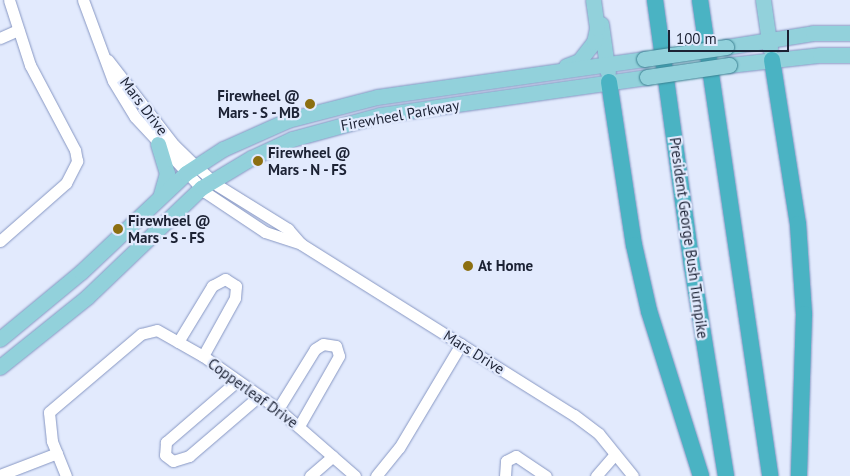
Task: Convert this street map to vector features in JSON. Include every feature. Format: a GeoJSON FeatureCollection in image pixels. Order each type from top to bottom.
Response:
{"type":"FeatureCollection","features":[{"type":"Feature","properties":{"kind":"highway","name":"President George Bush Turnpike"},"geometry":{"type":"LineString","coordinates":[[655,0],[695,286],[726,476]]}},
{"type":"Feature","properties":{"kind":"highway"},"geometry":{"type":"LineString","coordinates":[[700,0],[770,476]]}},
{"type":"Feature","properties":{"kind":"highway"},"geometry":{"type":"LineString","coordinates":[[772,60],[798,224],[803,304],[799,476]]}},
{"type":"Feature","properties":{"kind":"highway"},"geometry":{"type":"LineString","coordinates":[[609,82],[634,245],[647,302],[701,476]]}},
{"type":"Feature","properties":{"kind":"main road"},"geometry":{"type":"LineString","coordinates":[[550,73],[578,61],[594,42],[597,28],[593,0]]}},
{"type":"Feature","properties":{"kind":"main road"},"geometry":{"type":"LineString","coordinates":[[598,0],[609,82]]}},
{"type":"Feature","properties":{"kind":"main road"},"geometry":{"type":"LineString","coordinates":[[763,0],[772,60]]}},
{"type":"Feature","properties":{"kind":"main road","name":"Firewheel Parkway"},"geometry":{"type":"LineString","coordinates":[[0,339],[81,272],[191,170],[223,149],[288,120],[355,102],[813,33],[850,33]]}},
{"type":"Feature","properties":{"kind":"main road","name":"Firewheel Parkway"},"geometry":{"type":"LineString","coordinates":[[0,367],[87,297],[207,184],[292,139],[356,120],[729,65],[850,55]]}},
{"type":"Feature","properties":{"kind":"main road"},"geometry":{"type":"LineString","coordinates":[[355,102],[356,120]]}},
{"type":"Feature","properties":{"kind":"main road"},"geometry":{"type":"LineString","coordinates":[[158,144],[167,173],[159,199]]}},
{"type":"Feature","properties":{"kind":"street"},"geometry":{"type":"LineString","coordinates":[[0,241],[66,183],[75,168],[75,150],[30,65],[9,0]]}},
{"type":"Feature","properties":{"kind":"street","name":"Mars Drive"},"geometry":{"type":"LineString","coordinates":[[82,0],[107,59],[113,80],[135,117],[158,144],[265,232],[301,244],[574,415],[599,434],[633,476]]}},
{"type":"Feature","properties":{"kind":"street"},"geometry":{"type":"LineString","coordinates":[[0,38],[18,30]]}},
{"type":"Feature","properties":{"kind":"street","name":"Mars Drive"},"geometry":{"type":"LineString","coordinates":[[107,59],[174,145],[191,170]]}},
{"type":"Feature","properties":{"kind":"street"},"geometry":{"type":"LineString","coordinates":[[178,342],[212,286],[225,280],[236,286],[235,298],[203,356]]}},
{"type":"Feature","properties":{"kind":"street","name":"Copperleaf Drive"},"geometry":{"type":"LineString","coordinates":[[56,453],[48,426],[48,412],[141,334],[157,330],[203,356],[278,409],[355,476]]}},
{"type":"Feature","properties":{"kind":"street"},"geometry":{"type":"LineString","coordinates":[[278,409],[315,349],[323,344],[336,346],[339,356],[299,426]]}},
{"type":"Feature","properties":{"kind":"street"},"geometry":{"type":"LineString","coordinates":[[376,476],[399,448],[461,344]]}},
{"type":"Feature","properties":{"kind":"street"},"geometry":{"type":"LineString","coordinates":[[237,381],[166,442],[166,455],[173,460],[189,456],[259,396]]}},
{"type":"Feature","properties":{"kind":"street"},"geometry":{"type":"LineString","coordinates":[[0,475],[56,453],[66,476]]}},
{"type":"Feature","properties":{"kind":"street"},"geometry":{"type":"LineString","coordinates":[[596,476],[615,454]]}},
{"type":"Feature","properties":{"kind":"street"},"geometry":{"type":"LineString","coordinates":[[310,476],[333,456]]}},
{"type":"Feature","properties":{"kind":"street"},"geometry":{"type":"LineString","coordinates":[[504,476],[506,461],[516,456],[546,476]]}},
{"type":"Feature","properties":{"kind":"place","name":"Firewheel @ Mars - S - MB"},"geometry":{"type":"Point","coordinates":[310,104]}},
{"type":"Feature","properties":{"kind":"place","name":"Firewheel @ Mars - N - FS"},"geometry":{"type":"Point","coordinates":[258,161]}},
{"type":"Feature","properties":{"kind":"place","name":"Firewheel @ Mars - S - FS"},"geometry":{"type":"Point","coordinates":[118,229]}},
{"type":"Feature","properties":{"kind":"place","name":"At Home"},"geometry":{"type":"Point","coordinates":[468,266]}}]}
